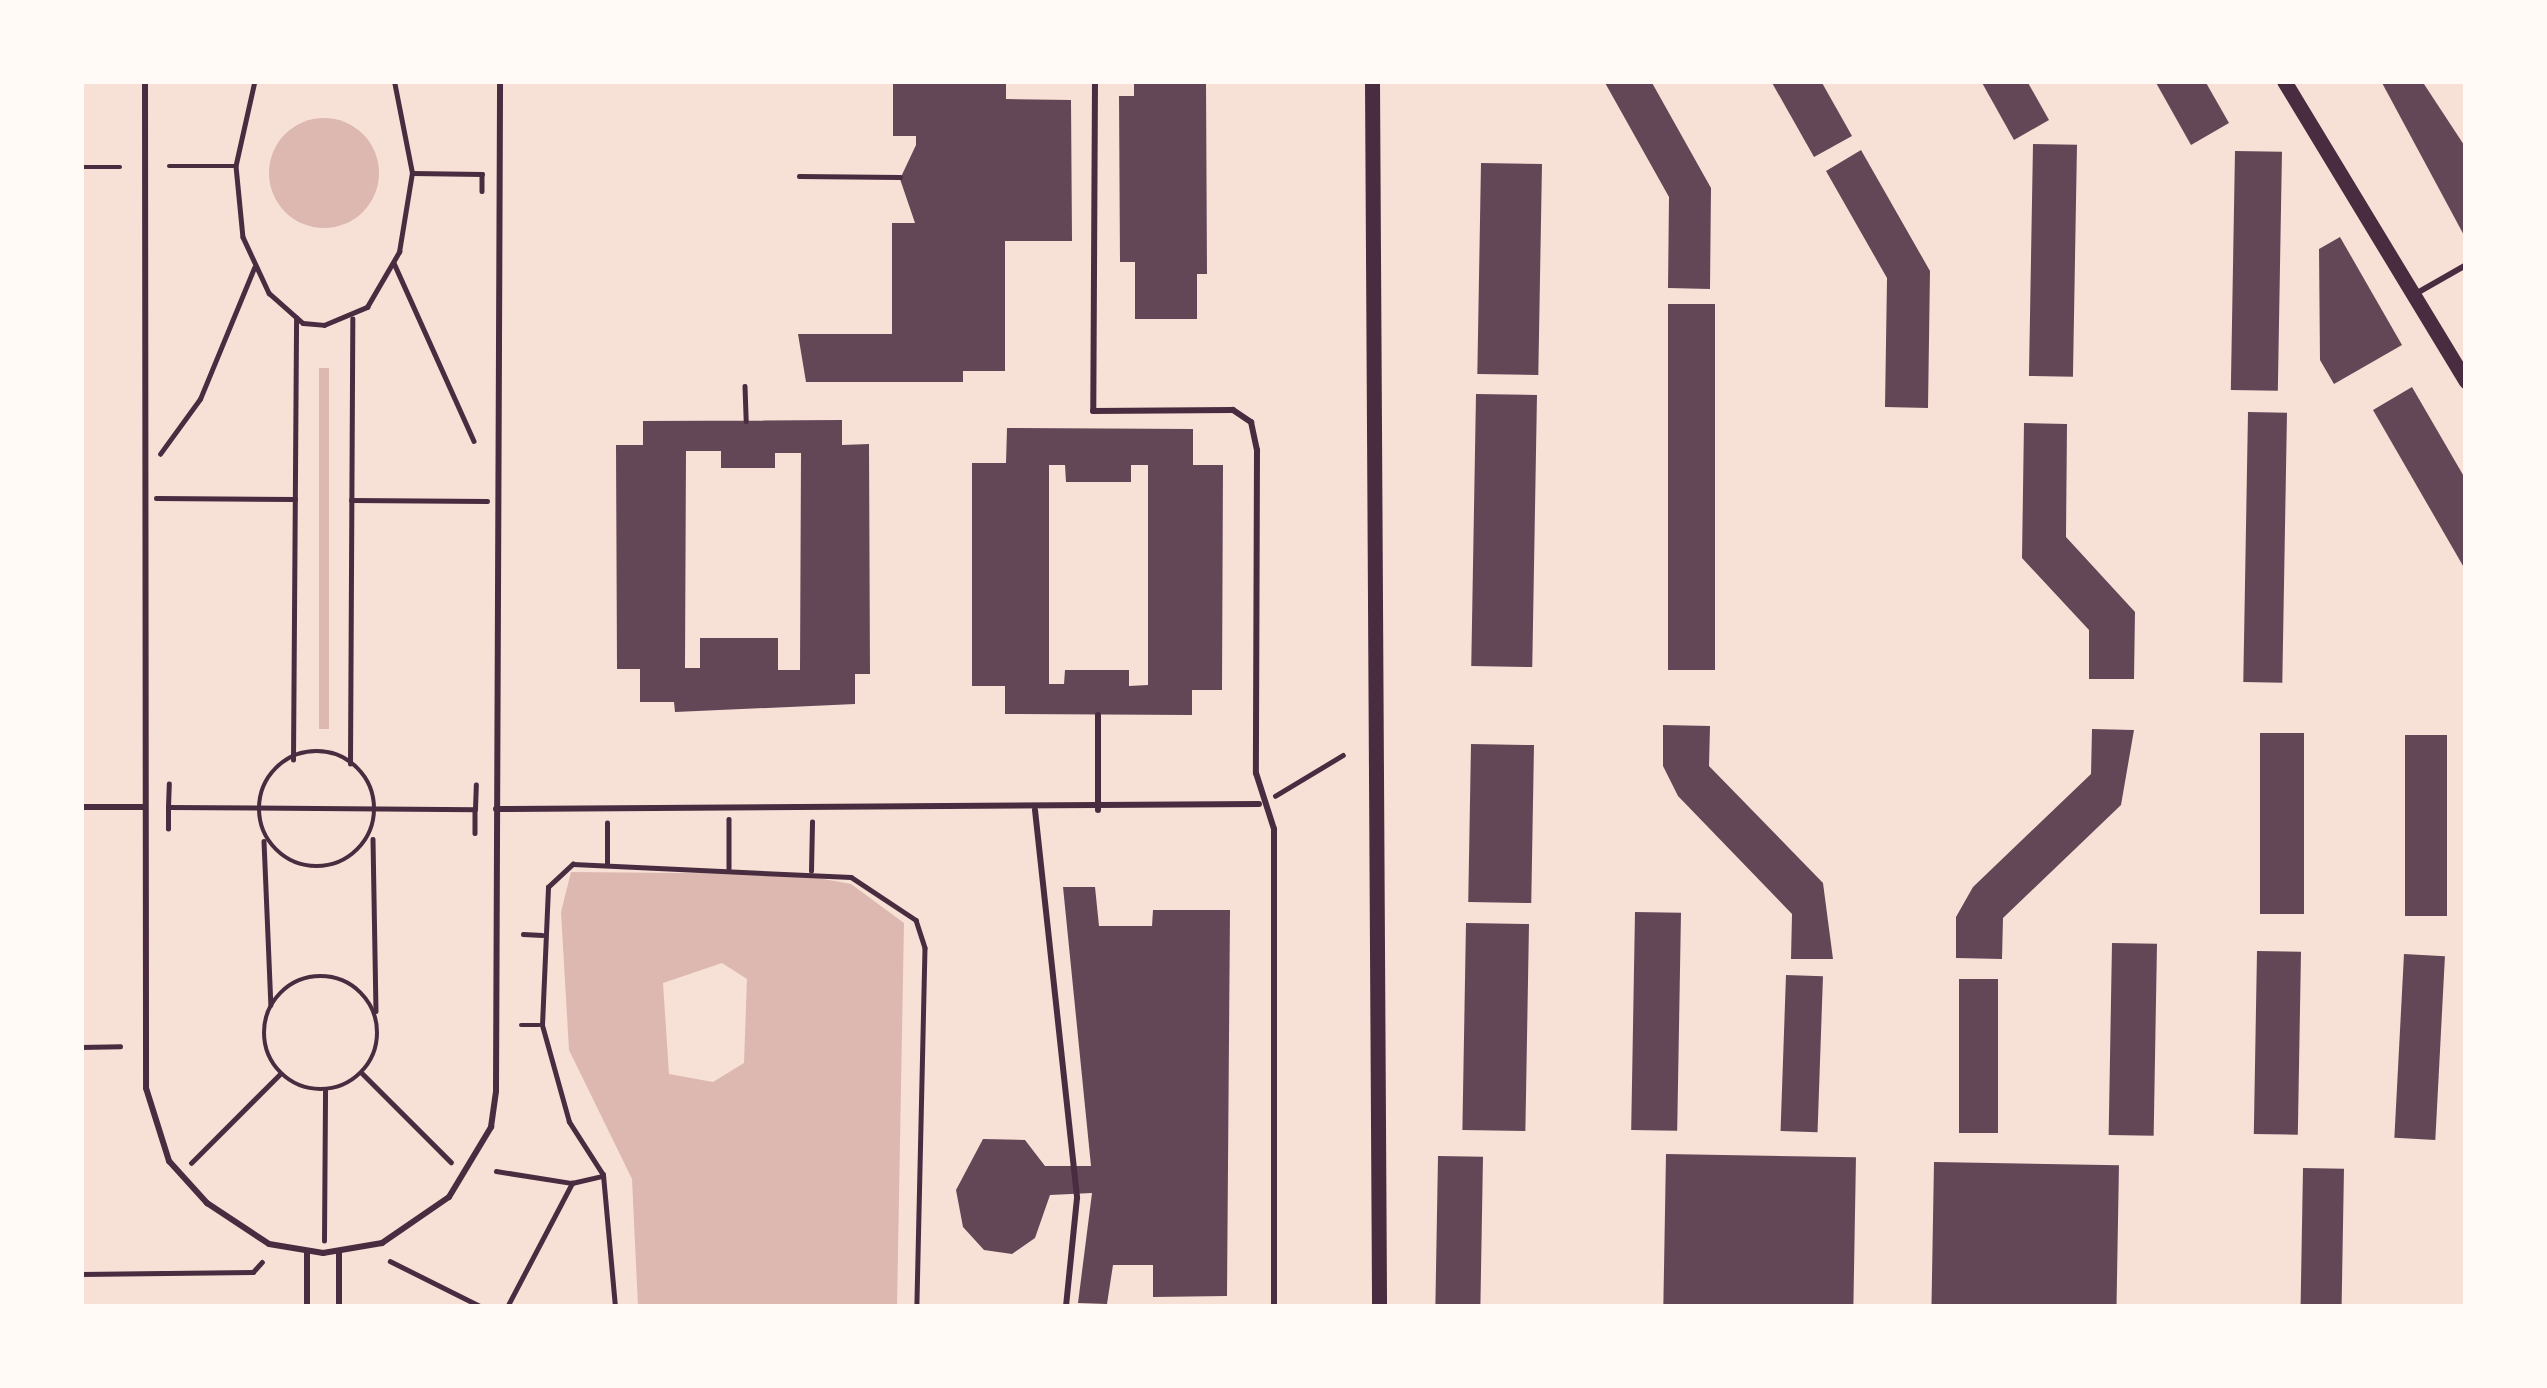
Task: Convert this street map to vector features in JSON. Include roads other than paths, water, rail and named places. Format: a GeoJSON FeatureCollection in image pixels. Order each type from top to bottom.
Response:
{"type":"FeatureCollection","features":[{"type":"Feature","properties":{"kind":"street"},"geometry":{"type":"LineString","coordinates":[[1372,81],[1379,1307]]}},
{"type":"Feature","properties":{"kind":"street"},"geometry":{"type":"LineString","coordinates":[[2284,81],[2466,381]]}},
{"type":"Feature","properties":{"kind":"lane"},"geometry":{"type":"LineString","coordinates":[[145,81],[146,1088],[178,1175],[242,1231],[323,1253],[339,1252],[419,1224],[466,1176],[496,1091],[500,81]]}},
{"type":"Feature","properties":{"kind":"lane"},"geometry":{"type":"LineString","coordinates":[[1094,81],[1093,411],[1233,410],[1251,422],[1258,450],[1259,803],[1274,829],[1274,1307]]}},
{"type":"Feature","properties":{"kind":"lane"},"geometry":{"type":"LineString","coordinates":[[2416,293],[2466,265]]}},
{"type":"Feature","properties":{"kind":"lane"},"geometry":{"type":"LineString","coordinates":[[1098,715],[1098,810]]}},
{"type":"Feature","properties":{"kind":"lane"},"geometry":{"type":"LineString","coordinates":[[496,809],[1098,810],[1259,803]]}},
{"type":"Feature","properties":{"kind":"lane"},"geometry":{"type":"LineString","coordinates":[[81,807],[144,807]]}},
{"type":"Feature","properties":{"kind":"lane"},"geometry":{"type":"LineString","coordinates":[[1035,810],[1075,1160],[1066,1307]]}},
{"type":"Feature","properties":{"kind":"lane"},"geometry":{"type":"LineString","coordinates":[[307,1307],[308,1252]]}},
{"type":"Feature","properties":{"kind":"lane"},"geometry":{"type":"LineString","coordinates":[[338,1307],[339,1252]]}}]}
